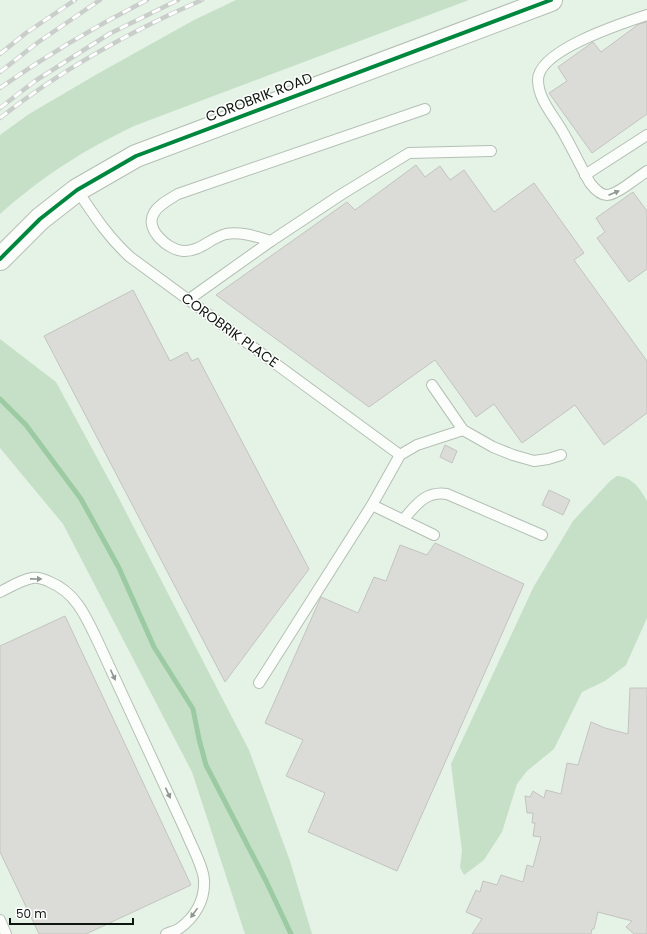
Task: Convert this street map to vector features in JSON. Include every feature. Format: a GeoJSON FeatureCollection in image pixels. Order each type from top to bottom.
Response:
{"type":"FeatureCollection","features":[{"type":"Feature","properties":{"kind":"street","name":"COROBRIK ROAD"},"geometry":{"type":"LineString","coordinates":[[0,259],[40,219],[77,190],[136,156],[550,0]]}},
{"type":"Feature","properties":{"kind":"lane"},"geometry":{"type":"LineString","coordinates":[[647,15],[587,37],[554,56],[540,71],[538,78],[539,88],[543,99],[585,175],[600,194],[615,194],[647,171]]}},
{"type":"Feature","properties":{"kind":"lane"},"geometry":{"type":"LineString","coordinates":[[271,241],[251,235],[232,234],[224,235],[195,250],[179,250],[172,248],[154,231],[151,221],[157,208],[178,194],[425,109]]}},
{"type":"Feature","properties":{"kind":"lane"},"geometry":{"type":"LineString","coordinates":[[585,175],[647,135]]}},
{"type":"Feature","properties":{"kind":"lane"},"geometry":{"type":"LineString","coordinates":[[188,300],[271,241],[342,194],[409,153],[492,151]]}},
{"type":"Feature","properties":{"kind":"lane","name":"COROBRIK PLACE"},"geometry":{"type":"LineString","coordinates":[[77,190],[102,228],[130,257],[400,454]]}},
{"type":"Feature","properties":{"kind":"lane"},"geometry":{"type":"LineString","coordinates":[[432,385],[463,430],[493,447],[534,461],[561,455]]}},
{"type":"Feature","properties":{"kind":"lane"},"geometry":{"type":"LineString","coordinates":[[259,683],[372,505],[400,454],[417,445],[463,430]]}},
{"type":"Feature","properties":{"kind":"lane"},"geometry":{"type":"LineString","coordinates":[[403,520],[422,500],[431,494],[443,493],[542,535]]}},
{"type":"Feature","properties":{"kind":"lane"},"geometry":{"type":"LineString","coordinates":[[372,505],[434,535]]}},
{"type":"Feature","properties":{"kind":"lane"},"geometry":{"type":"LineString","coordinates":[[0,592],[23,580],[33,578],[45,579],[58,585],[72,596],[84,613],[186,832],[198,860],[204,880],[203,899],[194,915],[179,929],[166,934]]}},
{"type":"Feature","properties":{"kind":"lane"},"geometry":{"type":"LineString","coordinates":[[0,920],[6,934]]}},
{"type":"Feature","properties":{"kind":"green space"},"geometry":{"type":"Polygon","coordinates":[[[236,0],[469,0],[134,126],[97,145],[64,165],[16,200],[0,214],[0,135],[29,114],[99,73],[194,20],[236,0]]]}},
{"type":"Feature","properties":{"kind":"green space"},"geometry":{"type":"Polygon","coordinates":[[[0,339],[56,382],[114,489],[249,750],[290,861],[312,934],[245,934],[192,772],[63,524],[0,448],[0,339]]]}},
{"type":"Feature","properties":{"kind":"green space"},"geometry":{"type":"Polygon","coordinates":[[[617,476],[627,478],[635,484],[647,501],[647,618],[626,665],[605,681],[582,692],[554,749],[527,771],[517,784],[502,832],[484,860],[464,875],[460,867],[462,851],[451,764],[534,586],[573,521],[610,481],[617,476]]]}},
{"type":"Feature","properties":{"kind":"building"},"geometry":{"type":"Polygon","coordinates":[[[647,22],[647,114],[592,153],[549,93],[567,81],[558,67],[593,42],[601,52],[639,24],[647,22]]]}},
{"type":"Feature","properties":{"kind":"building"},"geometry":{"type":"Polygon","coordinates":[[[416,165],[425,177],[440,166],[450,180],[464,170],[494,212],[534,183],[584,253],[574,260],[647,361],[647,413],[604,445],[575,405],[522,443],[494,404],[476,417],[435,360],[369,407],[216,295],[347,202],[355,210],[416,165]]]}},
{"type":"Feature","properties":{"kind":"building"},"geometry":{"type":"Polygon","coordinates":[[[633,192],[647,211],[647,269],[629,282],[597,238],[605,232],[596,218],[633,192]]]}},
{"type":"Feature","properties":{"kind":"building"},"geometry":{"type":"Polygon","coordinates":[[[133,290],[170,361],[187,352],[192,361],[198,358],[309,569],[225,682],[44,336],[133,290]]]}},
{"type":"Feature","properties":{"kind":"building"},"geometry":{"type":"Polygon","coordinates":[[[445,445],[457,451],[452,463],[440,457],[445,445]]]}},
{"type":"Feature","properties":{"kind":"building"},"geometry":{"type":"Polygon","coordinates":[[[549,490],[570,500],[563,515],[542,505],[549,490]]]}},
{"type":"Feature","properties":{"kind":"building"},"geometry":{"type":"Polygon","coordinates":[[[435,543],[524,584],[397,871],[308,832],[325,793],[286,776],[303,740],[265,723],[321,597],[358,613],[374,577],[386,581],[400,545],[427,555],[435,543]]]}},
{"type":"Feature","properties":{"kind":"building"},"geometry":{"type":"Polygon","coordinates":[[[65,616],[191,885],[86,934],[39,934],[0,852],[0,646],[65,616]]]}},
{"type":"Feature","properties":{"kind":"building"},"geometry":{"type":"Polygon","coordinates":[[[630,688],[647,688],[647,934],[634,934],[626,927],[632,921],[598,912],[594,929],[592,929],[591,934],[472,934],[482,919],[466,912],[476,890],[480,892],[483,881],[497,885],[501,875],[523,882],[527,865],[533,867],[541,837],[533,836],[535,823],[532,823],[533,813],[527,813],[525,796],[530,797],[533,791],[544,798],[546,790],[561,794],[567,763],[578,765],[591,722],[605,728],[628,734],[630,688]]]}},
{"type":"Feature","properties":{"kind":"waterway"},"geometry":{"type":"LineString","coordinates":[[0,399],[26,425],[81,499],[119,568],[154,647],[193,709],[206,765],[266,881],[291,934]]}},
{"type":"Feature","properties":{"kind":"railway"},"geometry":{"type":"LineString","coordinates":[[0,54],[26,33],[75,0]]}},
{"type":"Feature","properties":{"kind":"railway"},"geometry":{"type":"LineString","coordinates":[[0,72],[37,43],[100,0]]}},
{"type":"Feature","properties":{"kind":"railway"},"geometry":{"type":"LineString","coordinates":[[0,88],[72,41],[147,0]]}},
{"type":"Feature","properties":{"kind":"railway"},"geometry":{"type":"LineString","coordinates":[[0,108],[35,81],[109,34],[178,0]]}},
{"type":"Feature","properties":{"kind":"railway"},"geometry":{"type":"LineString","coordinates":[[0,118],[23,100],[97,53],[123,38],[202,0]]}},
{"type":"Feature","properties":{"kind":"cycle path"},"geometry":{"type":"LineString","coordinates":[[0,259],[40,219],[77,190],[136,156],[551,0]]}}]}
